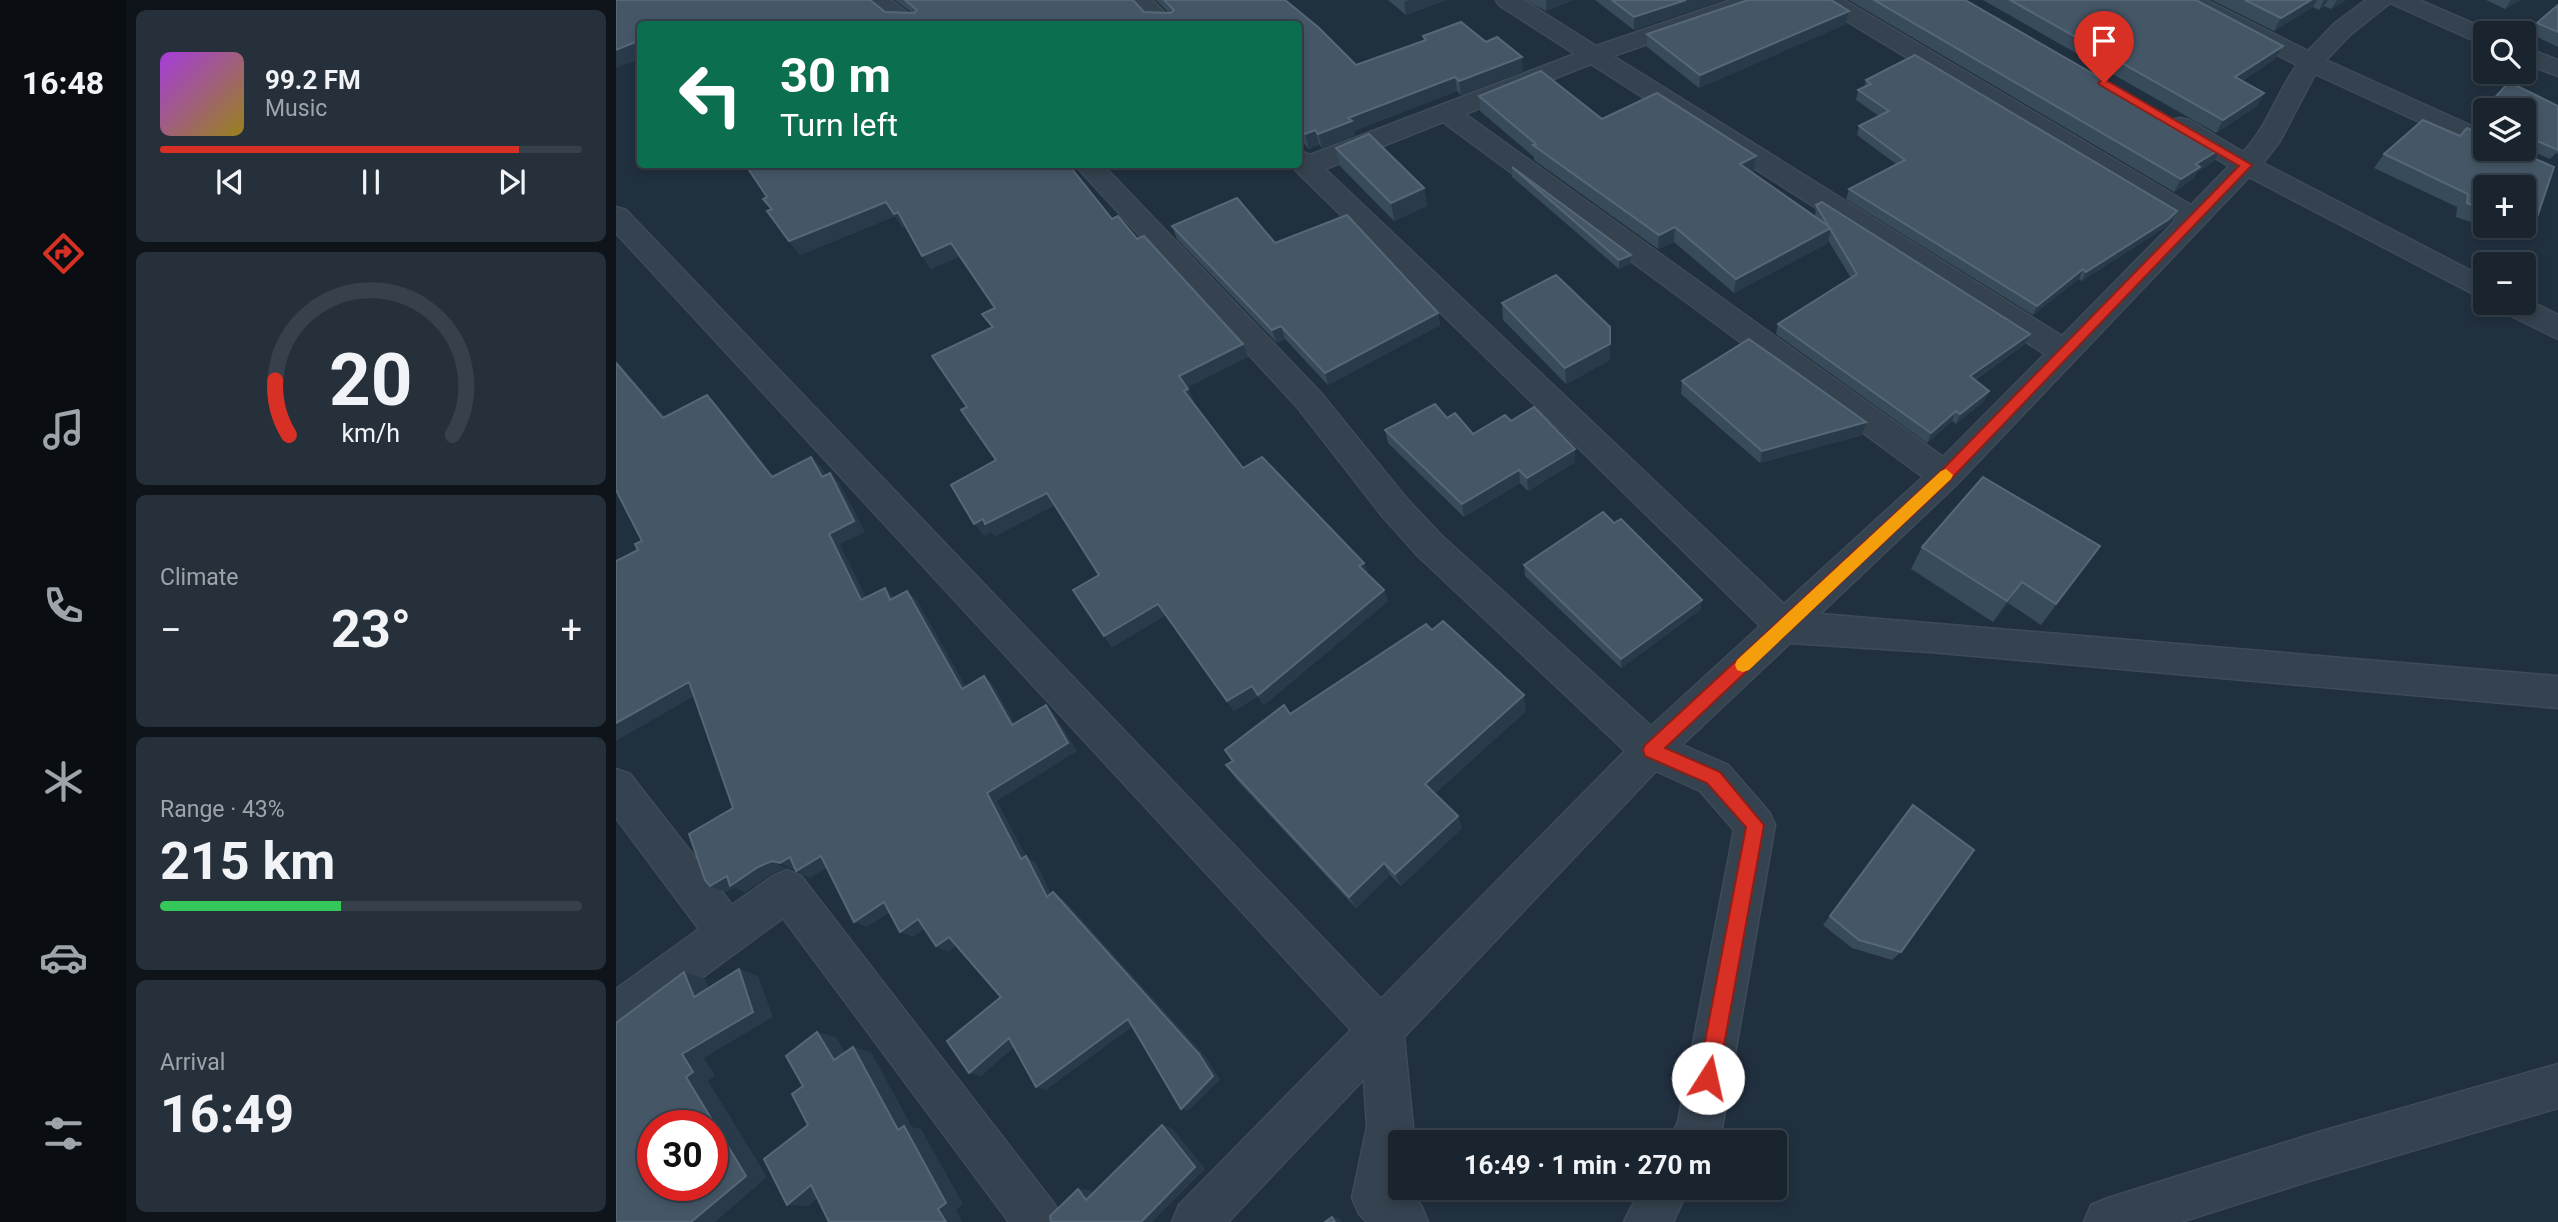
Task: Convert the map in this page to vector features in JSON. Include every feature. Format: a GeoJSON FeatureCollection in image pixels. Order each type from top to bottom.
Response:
{"type":"FeatureCollection","features":[{"type":"Feature","properties":{"kind":"street"},"geometry":{"type":"LineString","coordinates":[[876,0],[905,21]]}},
{"type":"Feature","properties":{"kind":"street"},"geometry":{"type":"LineString","coordinates":[[1139,0],[1161,21]]}},
{"type":"Feature","properties":{"kind":"street"},"geometry":{"type":"LineString","coordinates":[[1507,0],[2066,353]]}},
{"type":"Feature","properties":{"kind":"street"},"geometry":{"type":"LineString","coordinates":[[1753,0],[1593,55],[1446,112],[1303,162],[1784,627],[1930,637],[2558,692]]}},
{"type":"Feature","properties":{"kind":"street"},"geometry":{"type":"LineString","coordinates":[[1828,0],[2195,219]]}},
{"type":"Feature","properties":{"kind":"street"},"geometry":{"type":"LineString","coordinates":[[2188,0],[2312,63],[2473,137]]}},
{"type":"Feature","properties":{"kind":"street"},"geometry":{"type":"LineString","coordinates":[[1196,1222],[1651,750],[1945,476],[2066,353],[2246,165],[2275,130],[2291,91],[2334,34],[2381,0]]}},
{"type":"Feature","properties":{"kind":"street"},"geometry":{"type":"LineString","coordinates":[[2400,0],[2473,32]]}},
{"type":"Feature","properties":{"kind":"street"},"geometry":{"type":"LineString","coordinates":[[2536,59],[2558,69]]}},
{"type":"Feature","properties":{"kind":"street"},"geometry":{"type":"LineString","coordinates":[[1446,112],[1945,476]]}},
{"type":"Feature","properties":{"kind":"street"},"geometry":{"type":"LineString","coordinates":[[2163,117],[2246,165],[2473,284]]}},
{"type":"Feature","properties":{"kind":"street"},"geometry":{"type":"LineString","coordinates":[[1091,168],[1309,400],[1395,508],[1430,546],[1651,750],[1714,778],[1755,825],[1698,1130]]}},
{"type":"Feature","properties":{"kind":"street"},"geometry":{"type":"LineString","coordinates":[[616,216],[1382,1031],[1390,1127],[1375,1198],[1404,1222]]}},
{"type":"Feature","properties":{"kind":"street"},"geometry":{"type":"LineString","coordinates":[[2533,315],[2558,328]]}},
{"type":"Feature","properties":{"kind":"street"},"geometry":{"type":"LineString","coordinates":[[616,787],[727,933]]}},
{"type":"Feature","properties":{"kind":"street"},"geometry":{"type":"LineString","coordinates":[[616,1015],[787,890],[1038,1222]]}},
{"type":"Feature","properties":{"kind":"street"},"geometry":{"type":"LineString","coordinates":[[2108,1222],[2319,1156],[2558,1086]]}},
{"type":"Feature","properties":{"kind":"street"},"geometry":{"type":"LineString","coordinates":[[1648,1222],[1660,1200]]}},
{"type":"Feature","properties":{"kind":"building"},"geometry":{"type":"Polygon","coordinates":[[[616,0],[870,0],[885,12],[914,13],[917,10],[905,0],[1133,0],[1144,12],[1171,13],[1174,10],[1164,0],[1285,0],[1318,27],[1356,65],[1426,40],[1423,36],[1461,22],[1486,42],[1497,37],[1522,57],[1459,81],[1455,77],[1348,118],[1352,121],[1318,134],[1315,130],[1305,134],[1302,131],[1302,21],[637,21],[637,41],[616,50],[616,0]]]}},
{"type":"Feature","properties":{"kind":"building"},"geometry":{"type":"Polygon","coordinates":[[[1612,0],[1686,0],[1634,17],[1612,0]]]}},
{"type":"Feature","properties":{"kind":"building"},"geometry":{"type":"Polygon","coordinates":[[[1748,0],[1831,0],[1849,11],[1700,75],[1647,34],[1748,0]]]}},
{"type":"Feature","properties":{"kind":"building"},"geometry":{"type":"Polygon","coordinates":[[[1874,0],[1965,0],[2222,148],[2196,164],[2200,167],[2181,179],[1874,0]]]}},
{"type":"Feature","properties":{"kind":"building"},"geometry":{"type":"Polygon","coordinates":[[[2010,0],[2196,0],[2283,46],[2235,77],[2264,93],[2223,120],[2010,0]]]}},
{"type":"Feature","properties":{"kind":"building"},"geometry":{"type":"Polygon","coordinates":[[[2245,0],[2311,0],[2281,18],[2245,0]]]}},
{"type":"Feature","properties":{"kind":"building"},"geometry":{"type":"Polygon","coordinates":[[[2558,5],[2558,32],[2537,23],[2558,5]]]}},
{"type":"Feature","properties":{"kind":"building"},"geometry":{"type":"Polygon","coordinates":[[[1915,55],[2177,211],[2169,219],[2086,272],[2083,269],[2037,306],[1849,189],[1905,160],[1859,126],[1889,111],[1858,90],[1871,84],[1866,80],[1915,55]]]}},
{"type":"Feature","properties":{"kind":"building"},"geometry":{"type":"Polygon","coordinates":[[[1541,71],[1602,119],[1657,93],[1756,156],[1740,164],[1831,228],[1736,279],[1675,227],[1659,235],[1533,145],[1536,144],[1479,96],[1541,71]]]}},
{"type":"Feature","properties":{"kind":"building"},"geometry":{"type":"Polygon","coordinates":[[[2507,84],[2513,84],[2558,106],[2558,150],[2536,140],[2536,98],[2494,98],[2507,84]]]}},
{"type":"Feature","properties":{"kind":"building"},"geometry":{"type":"Polygon","coordinates":[[[2423,120],[2460,136],[2467,128],[2473,131],[2473,161],[2536,159],[2554,167],[2536,220],[2536,175],[2473,175],[2473,205],[2467,203],[2468,194],[2384,154],[2423,120]]]}},
{"type":"Feature","properties":{"kind":"building"},"geometry":{"type":"Polygon","coordinates":[[[1369,134],[1424,188],[1391,203],[1336,148],[1369,134]]]}},
{"type":"Feature","properties":{"kind":"building"},"geometry":{"type":"Polygon","coordinates":[[[1512,167],[1631,255],[1619,260],[1512,167]]]}},
{"type":"Feature","properties":{"kind":"building"},"geometry":{"type":"Polygon","coordinates":[[[748,168],[1071,168],[1112,219],[1118,216],[1137,239],[1144,236],[1243,344],[1179,376],[1188,389],[1184,391],[1243,468],[1262,457],[1364,563],[1359,566],[1384,590],[1258,695],[1252,686],[1227,701],[1158,604],[1104,636],[1073,590],[1099,575],[1047,493],[985,524],[983,519],[974,524],[951,485],[996,460],[961,410],[967,407],[932,356],[993,327],[982,314],[995,308],[951,243],[922,256],[898,212],[894,214],[886,202],[789,241],[767,211],[772,209],[763,199],[767,197],[748,168]]]}},
{"type":"Feature","properties":{"kind":"building"},"geometry":{"type":"Polygon","coordinates":[[[1237,198],[1275,243],[1347,215],[1438,313],[1325,373],[1281,326],[1272,330],[1172,226],[1237,198]]]}},
{"type":"Feature","properties":{"kind":"building"},"geometry":{"type":"Polygon","coordinates":[[[1822,202],[2030,334],[1970,376],[1989,391],[1960,414],[1956,411],[1931,433],[1778,324],[1857,274],[1816,205],[1822,202]]]}},
{"type":"Feature","properties":{"kind":"building"},"geometry":{"type":"Polygon","coordinates":[[[1556,275],[1610,327],[1610,344],[1565,368],[1502,303],[1556,275]]]}},
{"type":"Feature","properties":{"kind":"building"},"geometry":{"type":"Polygon","coordinates":[[[1749,339],[1866,422],[1762,451],[1682,381],[1749,339]]]}},
{"type":"Feature","properties":{"kind":"building"},"geometry":{"type":"Polygon","coordinates":[[[616,363],[663,418],[707,395],[772,477],[811,457],[822,477],[830,473],[854,521],[829,534],[861,600],[885,588],[890,600],[907,591],[962,689],[984,676],[1012,725],[1046,705],[1068,743],[987,793],[1021,859],[1026,856],[1047,897],[1053,892],[1199,1054],[1213,1076],[1181,1109],[1128,1019],[1036,1087],[1009,1038],[969,1073],[947,1041],[1001,997],[949,937],[936,946],[918,919],[900,932],[884,902],[854,922],[821,856],[796,871],[790,857],[780,863],[772,861],[730,886],[727,876],[710,886],[705,880],[689,834],[733,808],[689,682],[616,723],[616,561],[638,550],[635,544],[642,541],[616,490],[616,363]]]}},
{"type":"Feature","properties":{"kind":"building"},"geometry":{"type":"Polygon","coordinates":[[[1435,404],[1447,418],[1455,413],[1473,434],[1505,415],[1511,421],[1534,407],[1575,449],[1527,478],[1519,470],[1462,504],[1385,430],[1435,404]]]}},
{"type":"Feature","properties":{"kind":"building"},"geometry":{"type":"Polygon","coordinates":[[[1983,477],[2100,546],[2056,604],[2022,582],[2007,601],[1922,547],[1983,477]]]}},
{"type":"Feature","properties":{"kind":"building"},"geometry":{"type":"Polygon","coordinates":[[[1603,512],[1614,523],[1621,519],[1702,600],[1621,659],[1524,565],[1603,512]]]}},
{"type":"Feature","properties":{"kind":"building"},"geometry":{"type":"Polygon","coordinates":[[[1443,621],[1524,695],[1425,784],[1458,816],[1395,874],[1384,863],[1349,897],[1226,765],[1233,761],[1225,750],[1284,705],[1290,714],[1426,624],[1432,630],[1443,621]]]}},
{"type":"Feature","properties":{"kind":"building"},"geometry":{"type":"Polygon","coordinates":[[[1913,805],[1974,850],[1901,952],[1859,940],[1830,916],[1913,805]]]}},
{"type":"Feature","properties":{"kind":"building"},"geometry":{"type":"Polygon","coordinates":[[[739,969],[753,1012],[682,1054],[693,1072],[686,1077],[706,1110],[637,1110],[637,1201],[716,1201],[691,1222],[616,1222],[616,1023],[684,972],[694,997],[739,969]]]}},
{"type":"Feature","properties":{"kind":"building"},"geometry":{"type":"Polygon","coordinates":[[[817,1032],[834,1060],[853,1047],[898,1130],[904,1126],[946,1203],[938,1209],[946,1222],[829,1222],[811,1185],[787,1205],[764,1159],[808,1125],[792,1094],[803,1086],[786,1056],[817,1032]]]}},
{"type":"Feature","properties":{"kind":"building"},"geometry":{"type":"Polygon","coordinates":[[[1162,1125],[1195,1167],[1141,1222],[1051,1222],[1050,1216],[1078,1189],[1086,1200],[1162,1125]]]}},
{"type":"Feature","properties":{"kind":"building"},"geometry":{"type":"Polygon","coordinates":[[[728,1146],[746,1176],[728,1191],[728,1146]]]}},
{"type":"Feature","properties":{"kind":"slow traffic"},"geometry":{"type":"LineString","coordinates":[[1743,665],[1946,475]]}},
{"type":"Feature","properties":{"kind":"route"},"geometry":{"type":"LineString","coordinates":[[1708,1078],[1755,825],[1714,778],[1651,750],[1945,476],[2246,165],[2104,83]]}}]}
